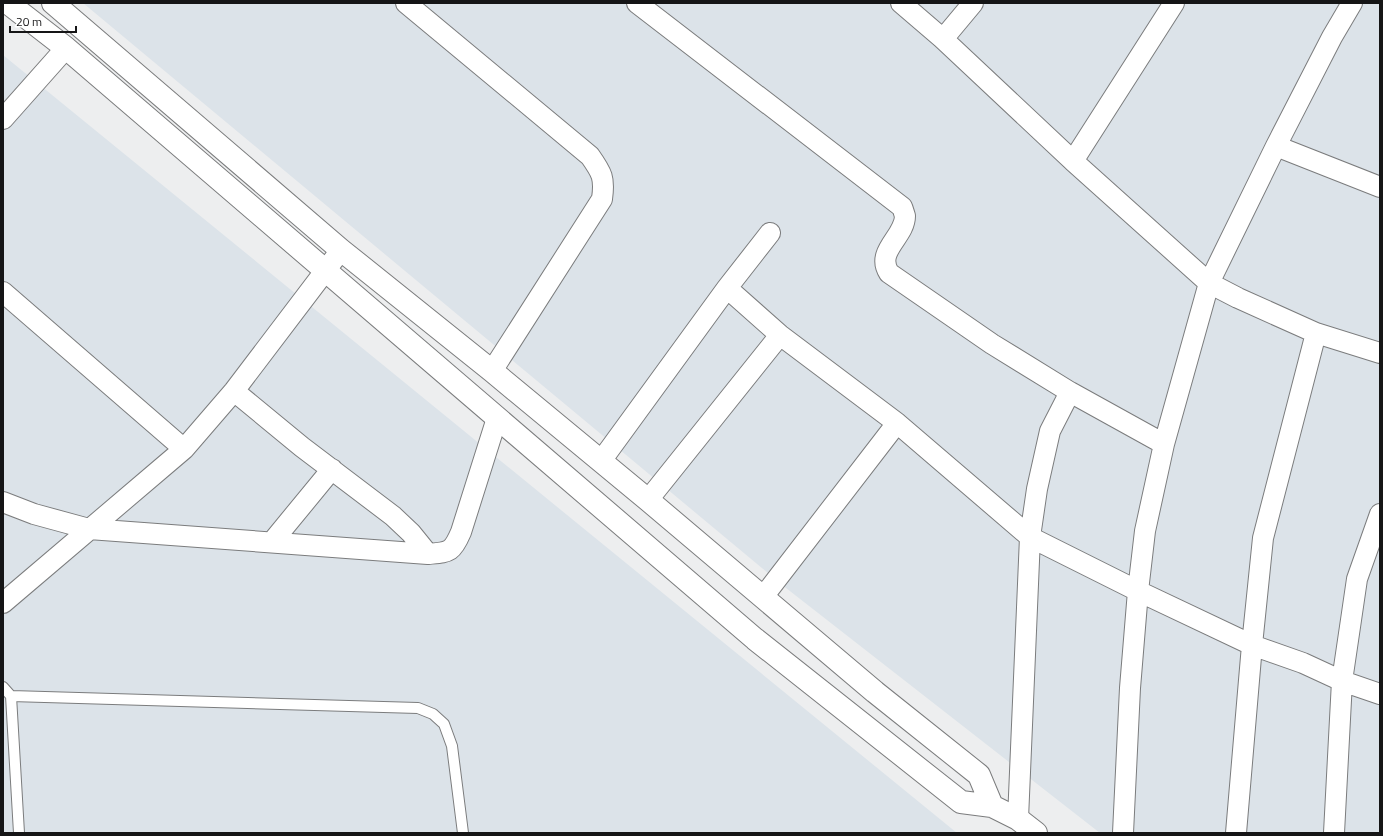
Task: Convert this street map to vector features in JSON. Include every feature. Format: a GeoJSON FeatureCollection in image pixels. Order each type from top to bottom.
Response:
{"type":"FeatureCollection","features":[{"type":"Feature","properties":{"kind":"main road"},"geometry":{"type":"LineString","coordinates":[[53,3],[341,250],[492,371],[648,500],[875,692],[979,775],[992,806]]}},
{"type":"Feature","properties":{"kind":"main road"},"geometry":{"type":"LineString","coordinates":[[22,7],[66,48],[755,639],[961,802],[992,806],[1018,819],[1036,833]]}},
{"type":"Feature","properties":{"kind":"street"},"geometry":{"type":"LineString","coordinates":[[406,3],[590,156],[600,170],[604,185],[602,199],[492,371]]}},
{"type":"Feature","properties":{"kind":"street"},"geometry":{"type":"LineString","coordinates":[[637,3],[902,207],[905,215],[903,225],[885,256],[884,266],[889,273],[992,344],[1070,392],[1164,444]]}},
{"type":"Feature","properties":{"kind":"street"},"geometry":{"type":"LineString","coordinates":[[901,3],[943,39],[1073,161],[1209,283],[1238,298],[1316,333],[1380,353]]}},
{"type":"Feature","properties":{"kind":"street"},"geometry":{"type":"LineString","coordinates":[[943,39],[973,3]]}},
{"type":"Feature","properties":{"kind":"street"},"geometry":{"type":"LineString","coordinates":[[1073,161],[1174,3]]}},
{"type":"Feature","properties":{"kind":"street"},"geometry":{"type":"LineString","coordinates":[[1123,833],[1130,688],[1138,591],[1145,531],[1164,444],[1209,283],[1276,146],[1332,37],[1352,3]]}},
{"type":"Feature","properties":{"kind":"street"},"geometry":{"type":"LineString","coordinates":[[3,119],[66,48]]}},
{"type":"Feature","properties":{"kind":"street"},"geometry":{"type":"LineString","coordinates":[[1276,146],[1380,187]]}},
{"type":"Feature","properties":{"kind":"street"},"geometry":{"type":"LineString","coordinates":[[601,461],[727,288],[770,233]]}},
{"type":"Feature","properties":{"kind":"street"},"geometry":{"type":"LineString","coordinates":[[3,603],[184,449],[234,391],[341,250]]}},
{"type":"Feature","properties":{"kind":"street"},"geometry":{"type":"LineString","coordinates":[[727,288],[780,335],[897,423],[1030,537],[1138,591],[1252,645],[1303,663],[1342,681],[1380,694]]}},
{"type":"Feature","properties":{"kind":"street"},"geometry":{"type":"LineString","coordinates":[[3,292],[184,449]]}},
{"type":"Feature","properties":{"kind":"street"},"geometry":{"type":"LineString","coordinates":[[1236,833],[1252,645],[1263,538],[1316,333]]}},
{"type":"Feature","properties":{"kind":"street"},"geometry":{"type":"LineString","coordinates":[[648,500],[780,335]]}},
{"type":"Feature","properties":{"kind":"street"},"geometry":{"type":"LineString","coordinates":[[234,391],[302,447],[393,516],[411,533],[428,554]]}},
{"type":"Feature","properties":{"kind":"street"},"geometry":{"type":"LineString","coordinates":[[1018,819],[1030,537],[1037,489],[1048,439],[1070,392]]}},
{"type":"Feature","properties":{"kind":"street"},"geometry":{"type":"LineString","coordinates":[[3,502],[34,514],[89,529],[428,554],[444,552],[451,550],[457,542],[497,418]]}},
{"type":"Feature","properties":{"kind":"street"},"geometry":{"type":"LineString","coordinates":[[763,597],[897,423]]}},
{"type":"Feature","properties":{"kind":"street"},"geometry":{"type":"LineString","coordinates":[[272,542],[332,469]]}},
{"type":"Feature","properties":{"kind":"street"},"geometry":{"type":"LineString","coordinates":[[1334,833],[1342,681],[1356,579],[1377,535],[1380,514]]}},
{"type":"Feature","properties":{"kind":"lane"},"geometry":{"type":"LineString","coordinates":[[3,687],[11,696],[19,833]]}},
{"type":"Feature","properties":{"kind":"lane"},"geometry":{"type":"LineString","coordinates":[[11,696],[418,708],[433,714],[444,724],[452,746],[463,833]]}},
{"type":"Feature","properties":{"kind":"shaded area"},"geometry":{"type":"Polygon","coordinates":[[[83,3],[1380,3],[1380,833],[1100,833],[786,588],[83,3]]]}},
{"type":"Feature","properties":{"kind":"shaded area"},"geometry":{"type":"Polygon","coordinates":[[[3,55],[957,833],[3,833],[3,55]]]}}]}
